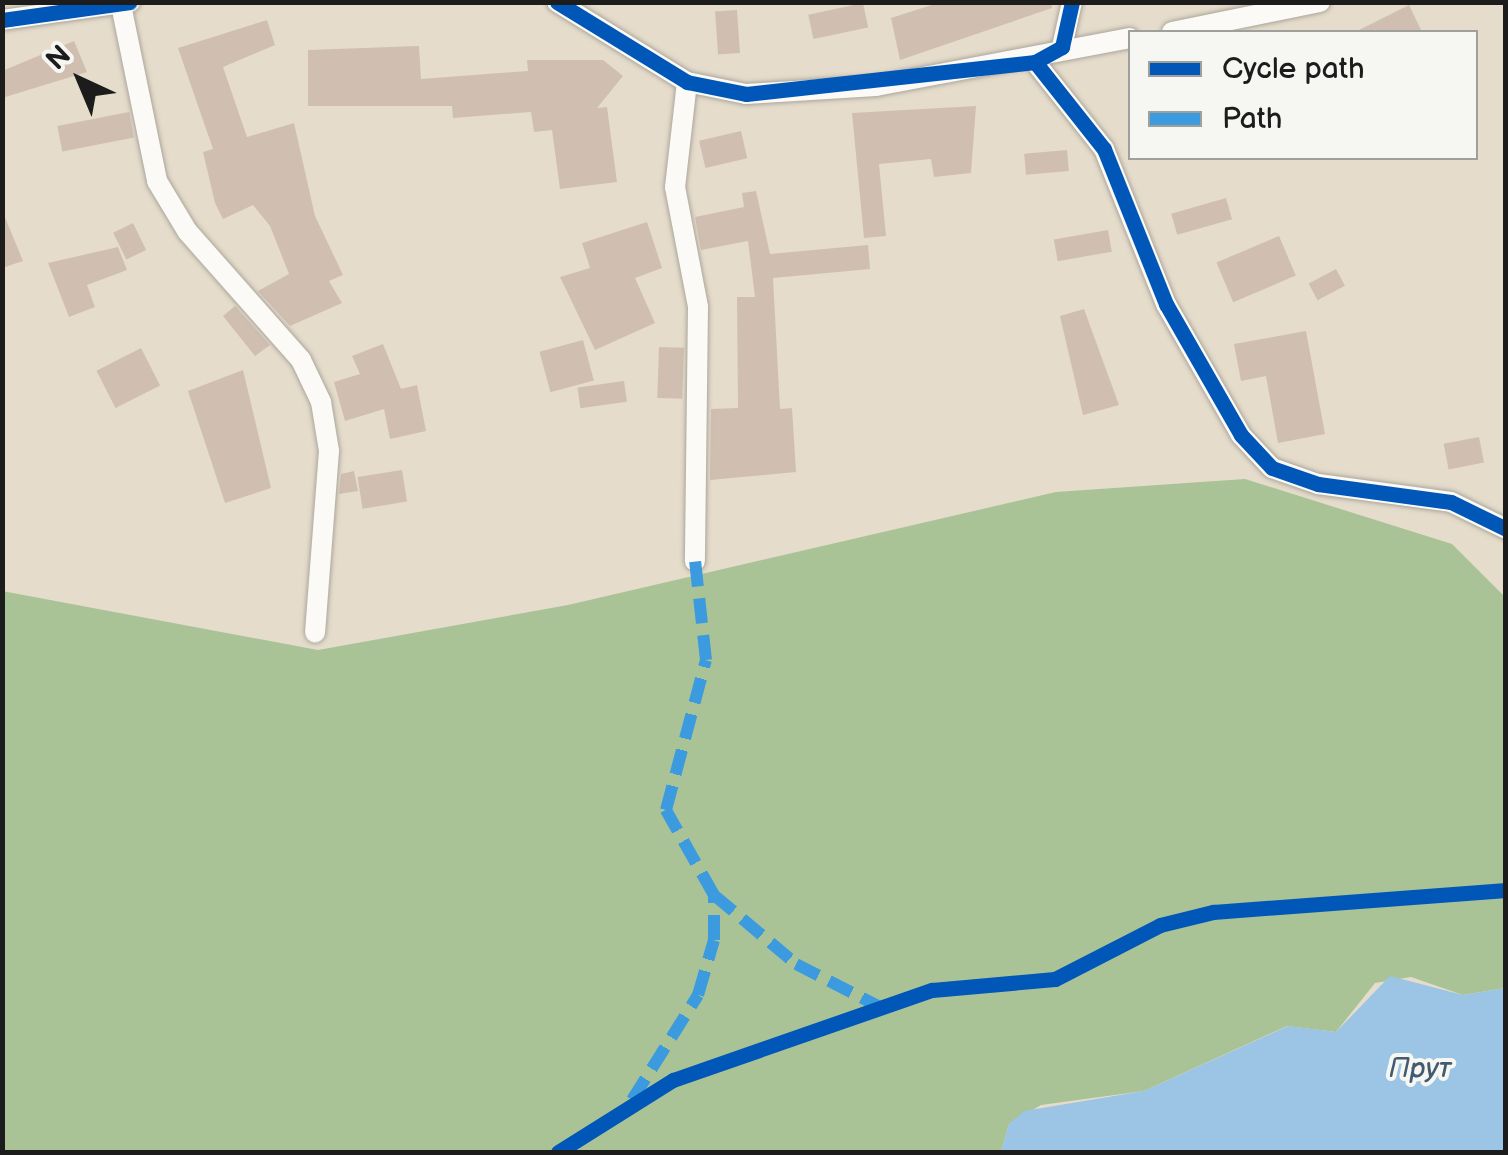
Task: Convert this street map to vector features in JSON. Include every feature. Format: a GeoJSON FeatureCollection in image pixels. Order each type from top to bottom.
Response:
{"type":"FeatureCollection","features":[{"type":"Feature","properties":{"kind":"street"},"geometry":{"type":"LineString","coordinates":[[557,2],[687,82],[792,93],[1035,62],[1062,47],[1128,38]]}},
{"type":"Feature","properties":{"kind":"street"},"geometry":{"type":"LineString","coordinates":[[1062,47],[1072,2]]}},
{"type":"Feature","properties":{"kind":"street"},"geometry":{"type":"LineString","coordinates":[[1182,30],[1320,2]]}},
{"type":"Feature","properties":{"kind":"street"},"geometry":{"type":"LineString","coordinates":[[2,20],[125,4],[158,181],[187,230],[301,360],[321,402],[329,451],[315,632]]}},
{"type":"Feature","properties":{"kind":"street"},"geometry":{"type":"LineString","coordinates":[[1035,62],[1104,148],[1166,304],[1240,434],[1272,468],[1318,484],[1451,502],[1506,530]]}},
{"type":"Feature","properties":{"kind":"street"},"geometry":{"type":"LineString","coordinates":[[687,82],[675,187],[698,307],[695,561]]}},
{"type":"Feature","properties":{"kind":"green space"},"geometry":{"type":"Polygon","coordinates":[[[1245,479],[1452,544],[1505,597],[1505,988],[1463,995],[1411,977],[1375,983],[1336,1032],[1287,1026],[1144,1091],[1041,1105],[1009,1124],[1001,1152],[3,1152],[2,591],[318,650],[568,605],[1056,492],[1245,479]]]}},
{"type":"Feature","properties":{"kind":"water","name":"Прут"},"geometry":{"type":"Polygon","coordinates":[[[1390,976],[1463,995],[1505,988],[1505,1152],[1001,1152],[1009,1124],[1024,1111],[1144,1091],[1288,1026],[1336,1032],[1390,976]]]}},
{"type":"Feature","properties":{"kind":"building"},"geometry":{"type":"Polygon","coordinates":[[[941,2],[1051,2],[1052,8],[900,60],[891,18],[941,2]]]}},
{"type":"Feature","properties":{"kind":"building"},"geometry":{"type":"Polygon","coordinates":[[[863,3],[868,27],[813,39],[808,15],[863,3]]]}},
{"type":"Feature","properties":{"kind":"building"},"geometry":{"type":"Polygon","coordinates":[[[1409,5],[1421,30],[1359,30],[1409,5]]]}},
{"type":"Feature","properties":{"kind":"building"},"geometry":{"type":"Polygon","coordinates":[[[737,10],[740,53],[718,54],[715,12],[737,10]]]}},
{"type":"Feature","properties":{"kind":"building"},"geometry":{"type":"Polygon","coordinates":[[[267,20],[275,45],[223,67],[247,137],[294,123],[315,216],[343,275],[329,281],[342,303],[290,326],[258,291],[289,274],[270,226],[253,205],[223,219],[215,203],[203,152],[213,149],[178,48],[267,20]]]}},
{"type":"Feature","properties":{"kind":"building"},"geometry":{"type":"Polygon","coordinates":[[[74,41],[87,72],[2,98],[2,71],[74,41]]]}},
{"type":"Feature","properties":{"kind":"building"},"geometry":{"type":"Polygon","coordinates":[[[419,46],[421,79],[528,71],[527,60],[603,60],[623,76],[597,108],[607,107],[617,182],[560,189],[552,130],[534,132],[531,112],[453,118],[452,106],[308,106],[308,50],[419,46]]]}},
{"type":"Feature","properties":{"kind":"building"},"geometry":{"type":"Polygon","coordinates":[[[976,106],[971,173],[934,177],[931,159],[879,164],[886,236],[864,238],[852,113],[976,106]]]}},
{"type":"Feature","properties":{"kind":"building"},"geometry":{"type":"Polygon","coordinates":[[[129,112],[134,138],[62,151],[57,126],[129,112]]]}},
{"type":"Feature","properties":{"kind":"building"},"geometry":{"type":"Polygon","coordinates":[[[741,131],[747,158],[705,168],[699,141],[741,131]]]}},
{"type":"Feature","properties":{"kind":"building"},"geometry":{"type":"Polygon","coordinates":[[[1067,150],[1069,171],[1026,175],[1024,154],[1067,150]]]}},
{"type":"Feature","properties":{"kind":"building"},"geometry":{"type":"Polygon","coordinates":[[[756,191],[770,254],[868,245],[870,269],[773,278],[780,409],[792,408],[796,472],[710,480],[711,409],[738,408],[737,297],[755,297],[748,241],[701,250],[695,217],[744,207],[742,193],[756,191]]]}},
{"type":"Feature","properties":{"kind":"building"},"geometry":{"type":"Polygon","coordinates":[[[1226,198],[1232,219],[1177,235],[1171,214],[1226,198]]]}},
{"type":"Feature","properties":{"kind":"building"},"geometry":{"type":"Polygon","coordinates":[[[2,210],[23,261],[2,268],[2,210]]]}},
{"type":"Feature","properties":{"kind":"building"},"geometry":{"type":"Polygon","coordinates":[[[647,222],[662,268],[635,278],[655,323],[595,350],[560,277],[590,268],[582,243],[647,222]]]}},
{"type":"Feature","properties":{"kind":"building"},"geometry":{"type":"Polygon","coordinates":[[[133,223],[146,250],[126,260],[113,233],[133,223]]]}},
{"type":"Feature","properties":{"kind":"building"},"geometry":{"type":"Polygon","coordinates":[[[1108,230],[1112,252],[1058,261],[1054,240],[1108,230]]]}},
{"type":"Feature","properties":{"kind":"building"},"geometry":{"type":"Polygon","coordinates":[[[1279,236],[1296,276],[1233,302],[1216,263],[1279,236]]]}},
{"type":"Feature","properties":{"kind":"building"},"geometry":{"type":"Polygon","coordinates":[[[118,247],[127,270],[87,285],[95,307],[69,317],[48,263],[118,247]]]}},
{"type":"Feature","properties":{"kind":"building"},"geometry":{"type":"Polygon","coordinates":[[[1336,269],[1345,286],[1318,300],[1309,284],[1336,269]]]}},
{"type":"Feature","properties":{"kind":"building"},"geometry":{"type":"Polygon","coordinates":[[[235,306],[270,345],[255,356],[223,316],[235,306]]]}},
{"type":"Feature","properties":{"kind":"building"},"geometry":{"type":"Polygon","coordinates":[[[1084,309],[1119,405],[1083,415],[1060,316],[1084,309]]]}},
{"type":"Feature","properties":{"kind":"building"},"geometry":{"type":"Polygon","coordinates":[[[1306,331],[1325,434],[1278,443],[1266,376],[1241,381],[1234,344],[1306,331]]]}},
{"type":"Feature","properties":{"kind":"building"},"geometry":{"type":"Polygon","coordinates":[[[583,340],[594,381],[550,392],[540,352],[583,340]]]}},
{"type":"Feature","properties":{"kind":"building"},"geometry":{"type":"Polygon","coordinates":[[[383,344],[401,389],[417,385],[426,431],[390,439],[384,409],[345,421],[334,382],[360,374],[352,356],[383,344]]]}},
{"type":"Feature","properties":{"kind":"building"},"geometry":{"type":"Polygon","coordinates":[[[659,347],[684,348],[682,399],[657,398],[659,347]]]}},
{"type":"Feature","properties":{"kind":"building"},"geometry":{"type":"Polygon","coordinates":[[[141,348],[160,385],[116,408],[96,371],[141,348]]]}},
{"type":"Feature","properties":{"kind":"building"},"geometry":{"type":"Polygon","coordinates":[[[243,370],[271,488],[225,503],[188,391],[243,370]]]}},
{"type":"Feature","properties":{"kind":"building"},"geometry":{"type":"Polygon","coordinates":[[[624,381],[627,402],[580,408],[577,388],[624,381]]]}},
{"type":"Feature","properties":{"kind":"building"},"geometry":{"type":"Polygon","coordinates":[[[1479,437],[1484,463],[1449,469],[1444,444],[1479,437]]]}},
{"type":"Feature","properties":{"kind":"building"},"geometry":{"type":"Polygon","coordinates":[[[402,470],[407,502],[363,509],[358,477],[402,470]]]}},
{"type":"Feature","properties":{"kind":"building"},"geometry":{"type":"Polygon","coordinates":[[[354,471],[358,491],[339,494],[341,474],[354,471]]]}},
{"type":"Feature","properties":{"kind":"marked path"},"geometry":{"type":"LineString","coordinates":[[632,1100],[698,995],[714,940],[714,895],[666,810],[706,660],[695,561]]}},
{"type":"Feature","properties":{"kind":"marked path"},"geometry":{"type":"LineString","coordinates":[[714,895],[796,964],[880,1007]]}},
{"type":"Feature","properties":{"kind":"cycle path"},"geometry":{"type":"LineString","coordinates":[[2,20],[130,2]]}},
{"type":"Feature","properties":{"kind":"cycle path"},"geometry":{"type":"LineString","coordinates":[[557,2],[687,82],[746,94],[1035,62],[1062,47],[1072,2]]}},
{"type":"Feature","properties":{"kind":"cycle path"},"geometry":{"type":"LineString","coordinates":[[1035,62],[1104,149],[1166,304],[1241,435],[1272,468],[1318,484],[1451,502],[1506,529]]}},
{"type":"Feature","properties":{"kind":"cycle path"},"geometry":{"type":"LineString","coordinates":[[558,1152],[673,1080],[932,990],[1055,979],[1160,925],[1213,912],[1506,890]]}}]}
